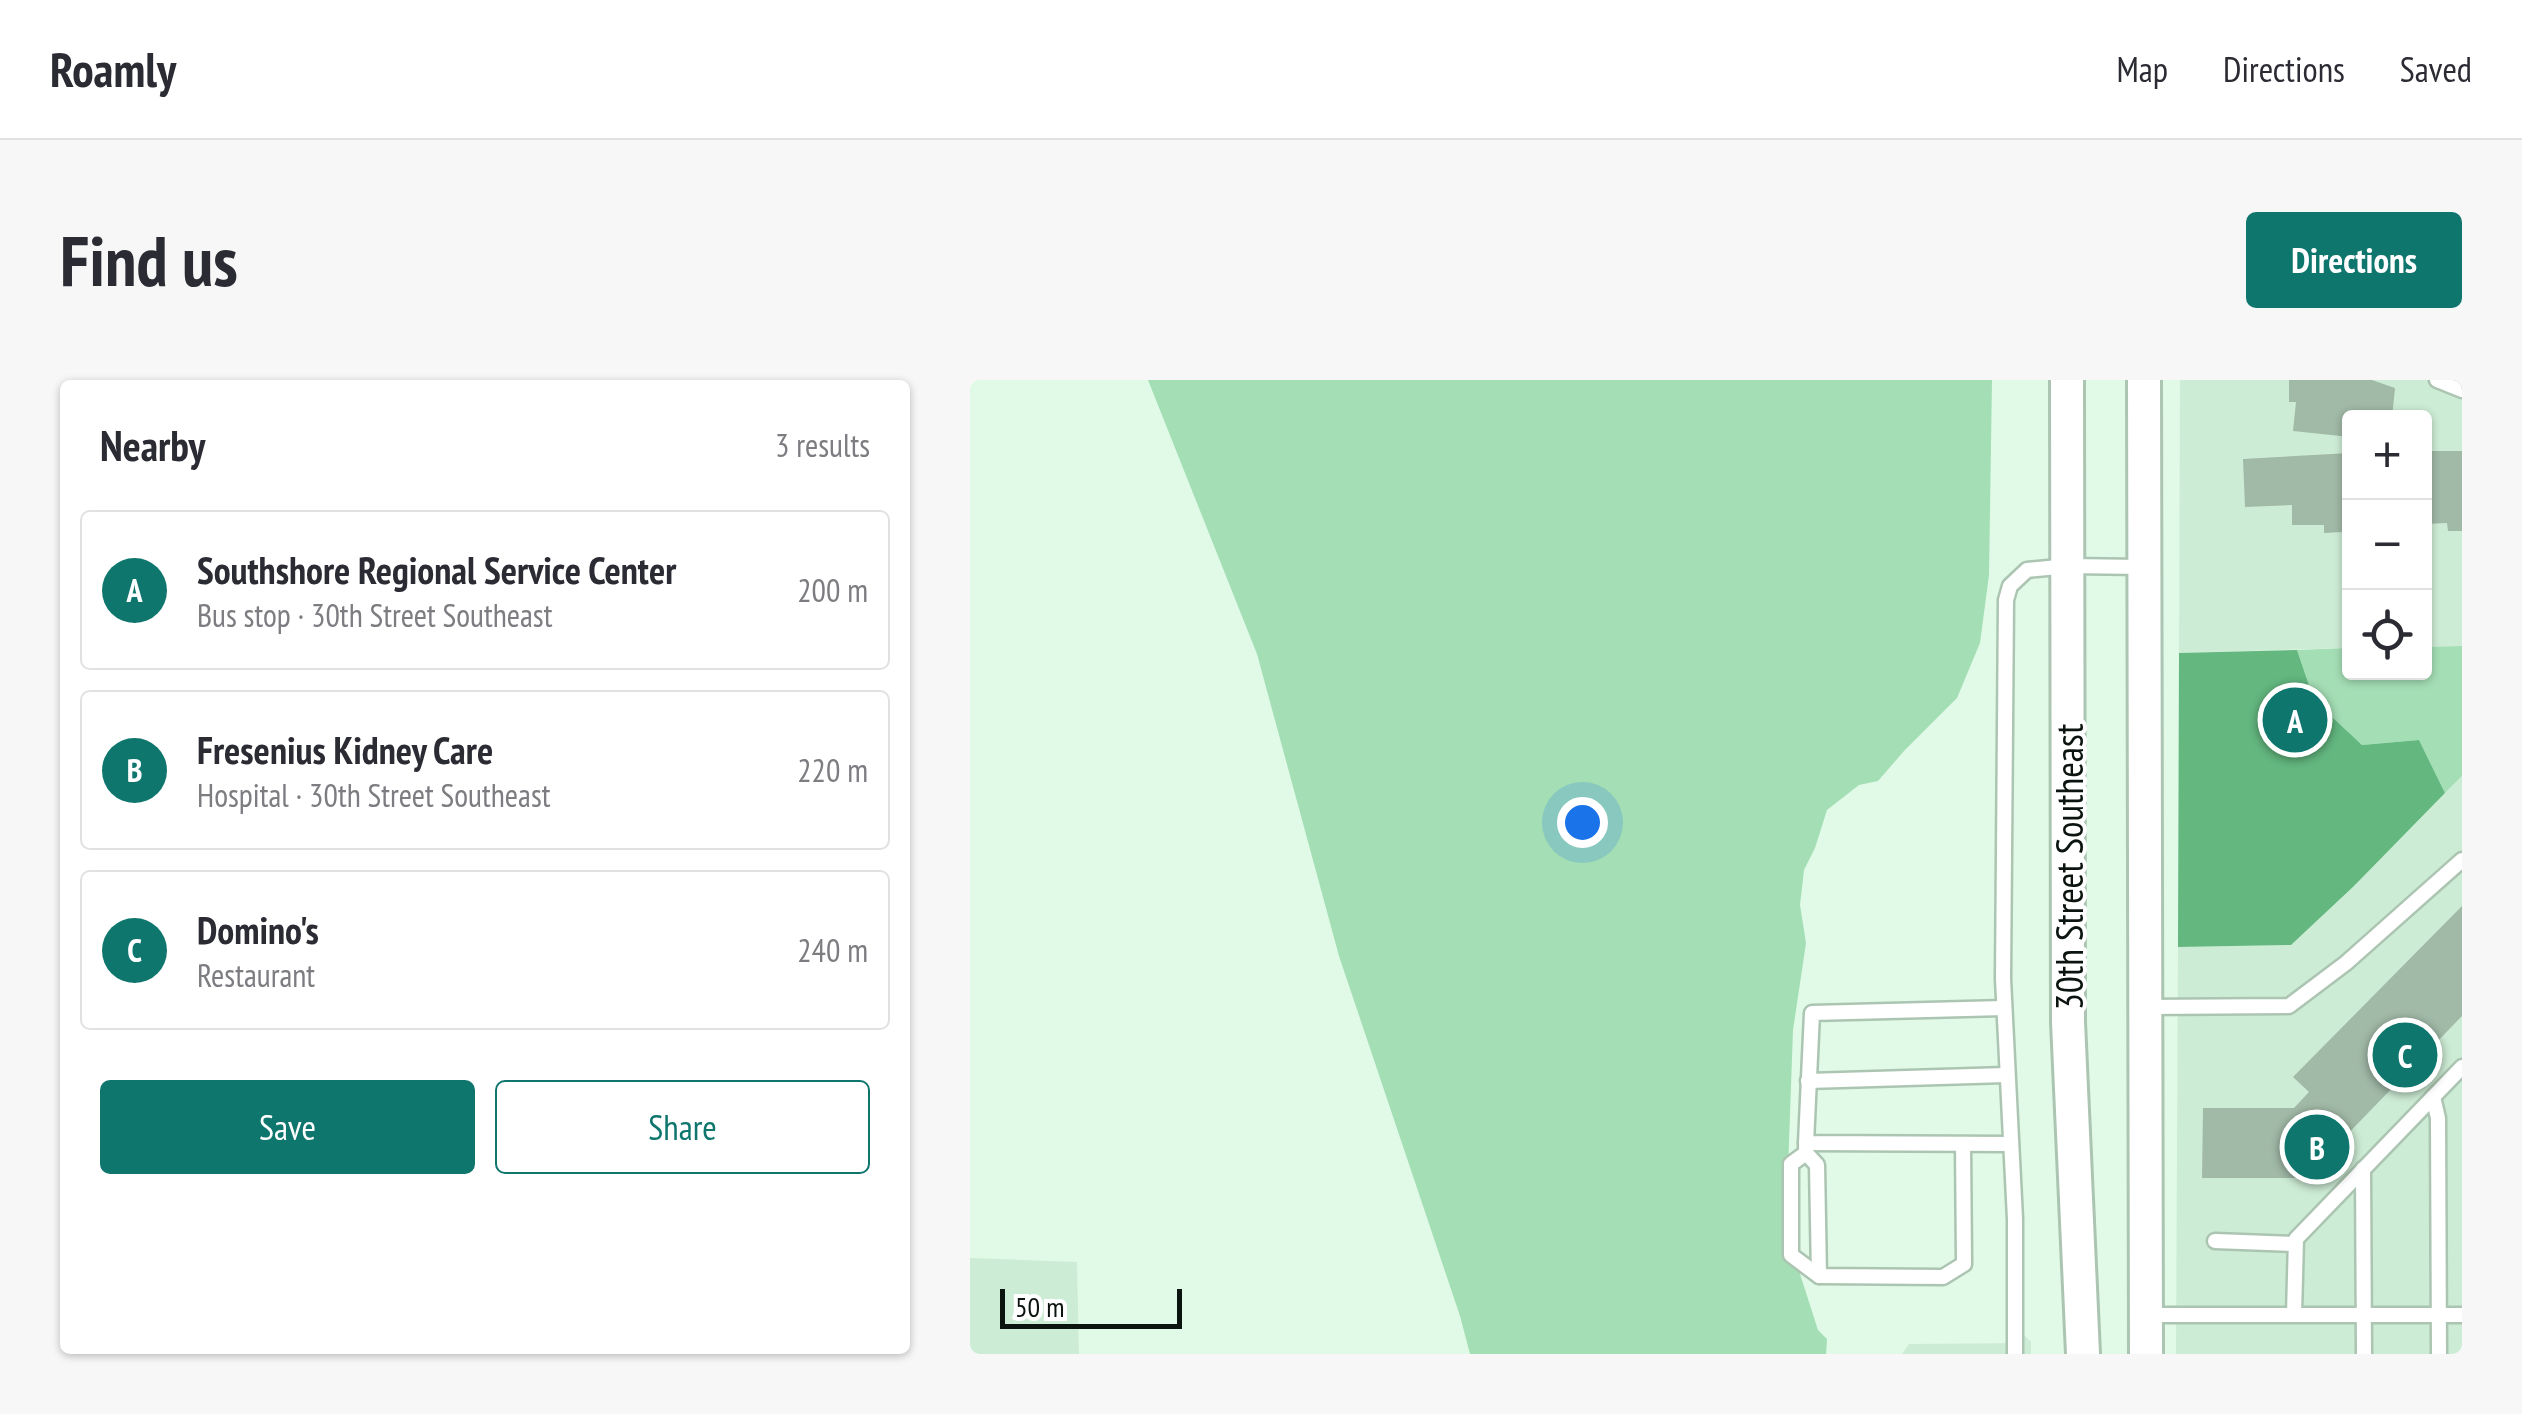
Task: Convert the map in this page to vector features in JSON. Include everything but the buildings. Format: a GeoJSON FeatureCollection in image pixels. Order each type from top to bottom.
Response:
{"type":"FeatureCollection","features":[{"type":"Feature","properties":{"kind":"street","name":"30th Street Southeast"},"geometry":{"type":"LineString","coordinates":[[2067,380],[2068,1022],[2084,1354]]}},
{"type":"Feature","properties":{"kind":"street","name":"30th Street Southeast"},"geometry":{"type":"LineString","coordinates":[[2144,380],[2146,1354]]}},
{"type":"Feature","properties":{"kind":"lane"},"geometry":{"type":"LineString","coordinates":[[2015,1354],[2014,1220],[2003,979],[2006,600],[2010,586],[2027,570],[2145,567]]}},
{"type":"Feature","properties":{"kind":"lane"},"geometry":{"type":"LineString","coordinates":[[2146,1007],[2289,1006],[2346,962],[2462,860]]}},
{"type":"Feature","properties":{"kind":"lane"},"geometry":{"type":"LineString","coordinates":[[1819,1276],[1818,1165],[1806,1148],[1812,1014],[2004,1008]]}},
{"type":"Feature","properties":{"kind":"lane"},"geometry":{"type":"LineString","coordinates":[[2294,1314],[2296,1239],[2462,1067]]}},
{"type":"Feature","properties":{"kind":"lane"},"geometry":{"type":"LineString","coordinates":[[1808,1081],[2006,1074]]}},
{"type":"Feature","properties":{"kind":"lane"},"geometry":{"type":"LineString","coordinates":[[2433,1096],[2438,1118],[2439,1354]]}},
{"type":"Feature","properties":{"kind":"lane"},"geometry":{"type":"LineString","coordinates":[[1963,1144],[1964,1264],[1944,1277],[1819,1276],[1791,1255],[1791,1164],[1806,1148],[1963,1144],[2011,1144]]}},
{"type":"Feature","properties":{"kind":"lane"},"geometry":{"type":"LineString","coordinates":[[2363,1169],[2364,1354]]}},
{"type":"Feature","properties":{"kind":"lane"},"geometry":{"type":"LineString","coordinates":[[2215,1241],[2296,1244]]}},
{"type":"Feature","properties":{"kind":"lane"},"geometry":{"type":"LineString","coordinates":[[2146,1316],[2462,1315]]}},
{"type":"Feature","properties":{"kind":"shaded area"},"geometry":{"type":"Polygon","coordinates":[[[1148,380],[1992,380],[1989,575],[1980,643],[1957,698],[1878,781],[1859,785],[1827,810],[1804,870],[1800,905],[1806,943],[1793,1030],[1787,1198],[1800,1274],[1818,1330],[1827,1339],[1826,1354],[1470,1354],[1339,956],[1257,654],[1148,380]]]}},
{"type":"Feature","properties":{"kind":"shaded area"},"geometry":{"type":"Polygon","coordinates":[[[2180,380],[2462,380],[2462,646],[2432,647],[2432,410],[2342,410],[2342,648],[2179,653],[2180,380]]]}},
{"type":"Feature","properties":{"kind":"shaded area"},"geometry":{"type":"Polygon","coordinates":[[[2462,646],[2462,776],[2445,793],[2419,740],[2362,745],[2314,700],[2297,650],[2342,648],[2342,680],[2432,680],[2432,647],[2462,646]]]}},
{"type":"Feature","properties":{"kind":"shaded area"},"geometry":{"type":"Polygon","coordinates":[[[2297,650],[2314,700],[2362,745],[2419,740],[2445,793],[2291,945],[2178,947],[2179,653],[2297,650]]]}},
{"type":"Feature","properties":{"kind":"shaded area"},"geometry":{"type":"Polygon","coordinates":[[[2462,776],[2462,1354],[2176,1354],[2178,947],[2291,945],[2462,776]]]}},
{"type":"Feature","properties":{"kind":"shaded area"},"geometry":{"type":"Polygon","coordinates":[[[970,1258],[1077,1262],[1079,1354],[970,1354],[970,1258]]]}},
{"type":"Feature","properties":{"kind":"shaded area"},"geometry":{"type":"Polygon","coordinates":[[[2024,1335],[2031,1342],[2031,1354],[1902,1354],[1909,1344],[2023,1343],[2024,1335]]]}},
{"type":"Feature","properties":{"kind":"place","name":"Southshore Regional Service Center"},"geometry":{"type":"Point","coordinates":[2295,720]}},
{"type":"Feature","properties":{"kind":"place","name":"Domino's"},"geometry":{"type":"Point","coordinates":[2405,1055]}},
{"type":"Feature","properties":{"kind":"place","name":"Fresenius Kidney Care"},"geometry":{"type":"Point","coordinates":[2317,1147]}}]}
